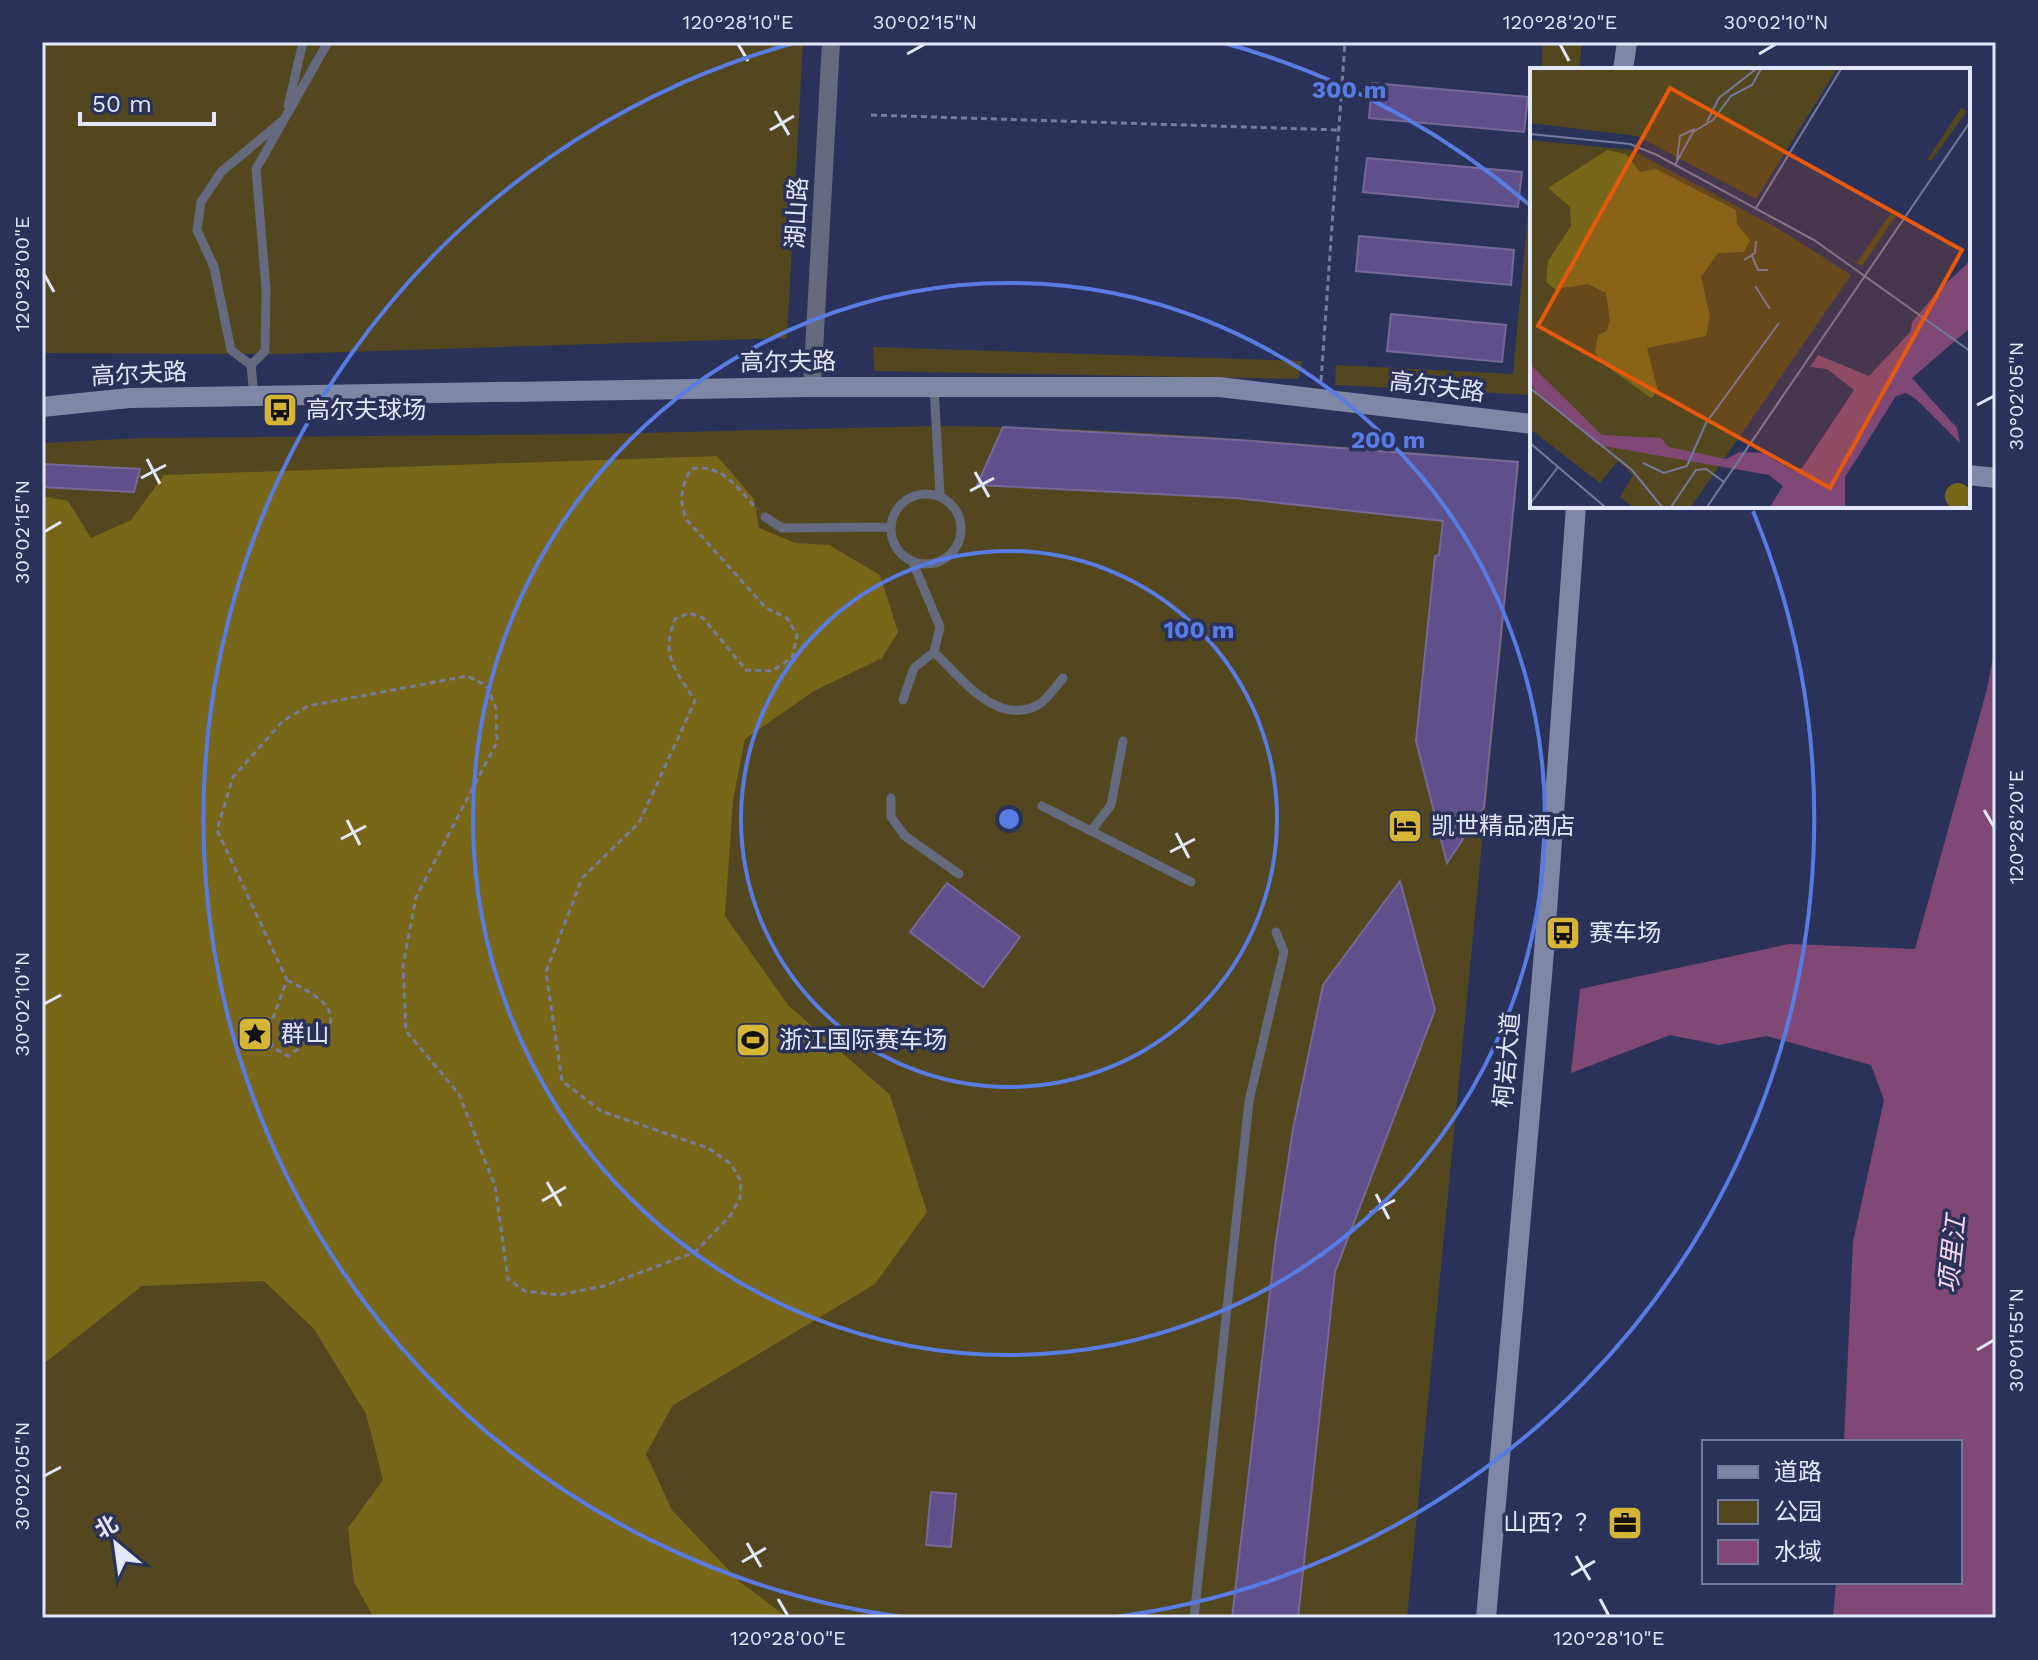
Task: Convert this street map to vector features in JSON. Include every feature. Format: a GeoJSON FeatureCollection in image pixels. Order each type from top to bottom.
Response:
{"type":"FeatureCollection","features":[{"type":"Feature","properties":{"kind":"street","name":"湖山路"},"geometry":{"type":"LineString","coordinates":[[812,387],[831,42]]}},
{"type":"Feature","properties":{"kind":"street"},"geometry":{"type":"LineString","coordinates":[[1623,68],[1627,42]]}},
{"type":"Feature","properties":{"kind":"street","name":"高尔夫路"},"geometry":{"type":"LineString","coordinates":[[42,407],[129,398],[812,387],[1219,387],[1530,424]]}},
{"type":"Feature","properties":{"kind":"street"},"geometry":{"type":"LineString","coordinates":[[1970,475],[1996,478]]}},
{"type":"Feature","properties":{"kind":"street","name":"柯岩大道"},"geometry":{"type":"LineString","coordinates":[[1486,1618],[1544,952],[1576,508]]}},
{"type":"Feature","properties":{"kind":"lane"},"geometry":{"type":"LineString","coordinates":[[254,396],[251,365],[231,350],[214,267],[197,230],[201,202],[221,172],[286,118],[303,42]]}},
{"type":"Feature","properties":{"kind":"lane"},"geometry":{"type":"LineString","coordinates":[[251,365],[265,351],[266,289],[256,169],[328,42]]}},
{"type":"Feature","properties":{"kind":"lane"},"geometry":{"type":"LineString","coordinates":[[934,387],[940,495]]}},
{"type":"Feature","properties":{"kind":"lane"},"geometry":{"type":"LineString","coordinates":[[903,700],[914,668],[934,652],[940,627],[913,563],[896,548],[890,527],[898,506],[917,494],[940,495],[957,510],[962,531],[958,542],[954,552],[935,564],[913,563]]}},
{"type":"Feature","properties":{"kind":"lane"},"geometry":{"type":"LineString","coordinates":[[765,517],[782,528],[890,527]]}},
{"type":"Feature","properties":{"kind":"lane"},"geometry":{"type":"LineString","coordinates":[[934,652],[989,702],[1010,711],[1039,705],[1063,678]]}},
{"type":"Feature","properties":{"kind":"lane"},"geometry":{"type":"LineString","coordinates":[[1091,831],[1111,805],[1123,741]]}},
{"type":"Feature","properties":{"kind":"lane"},"geometry":{"type":"LineString","coordinates":[[891,798],[891,817],[905,836],[959,874]]}},
{"type":"Feature","properties":{"kind":"lane"},"geometry":{"type":"LineString","coordinates":[[1042,806],[1191,882]]}},
{"type":"Feature","properties":{"kind":"lane"},"geometry":{"type":"LineString","coordinates":[[1194,1618],[1249,1101],[1284,952],[1276,932]]}},
{"type":"Feature","properties":{"kind":"path"},"geometry":{"type":"LineString","coordinates":[[1319,399],[1345,42]]}},
{"type":"Feature","properties":{"kind":"path"},"geometry":{"type":"LineString","coordinates":[[871,115],[1339,130]]}},
{"type":"Feature","properties":{"kind":"path"},"geometry":{"type":"LineString","coordinates":[[287,980],[269,1029],[272,1047],[288,1056],[298,1049],[303,1023],[311,1038],[319,1042],[327,1033],[331,1016],[325,1001],[287,980],[217,830],[233,777],[283,721],[308,706],[467,676],[486,685],[496,708],[497,742],[416,897],[403,965],[406,1031],[459,1094],[495,1186],[508,1279],[525,1291],[559,1295],[604,1286],[695,1252],[730,1216],[740,1198],[741,1181],[731,1164],[708,1148],[601,1111],[562,1081],[546,972],[582,878],[639,823],[695,701],[671,663],[667,639],[675,619],[689,613],[703,618],[746,670],[772,671],[792,658],[797,635],[787,618],[766,608],[686,519],[681,505],[682,484],[691,469],[706,466],[724,474],[765,517]]}},
{"type":"Feature","properties":{"kind":"green space"},"geometry":{"type":"Polygon","coordinates":[[[42,42],[803,42],[787,338],[281,354],[42,353],[42,42]]]}},
{"type":"Feature","properties":{"kind":"green space"},"geometry":{"type":"Polygon","coordinates":[[[1543,42],[1582,42],[1579,68],[1541,68],[1543,42]]]}},
{"type":"Feature","properties":{"kind":"green space"},"geometry":{"type":"Polygon","coordinates":[[[1530,190],[1530,395],[1335,385],[1336,365],[1513,374],[1530,190]]]}},
{"type":"Feature","properties":{"kind":"green space"},"geometry":{"type":"Polygon","coordinates":[[[873,347],[1302,361],[1298,379],[874,371],[873,347]]]}},
{"type":"Feature","properties":{"kind":"green space","name":"浙江国际赛车场"},"geometry":{"type":"Polygon","coordinates":[[[937,426],[1155,434],[1519,461],[1407,1618],[42,1618],[42,443],[143,438],[597,434],[937,426]]]}},
{"type":"Feature","properties":{"kind":"shaded area"},"geometry":{"type":"Polygon","coordinates":[[[717,456],[754,499],[759,528],[796,543],[829,545],[880,575],[898,632],[882,658],[814,691],[745,739],[733,800],[725,916],[788,1005],[890,1095],[927,1212],[875,1284],[672,1406],[646,1454],[672,1510],[740,1582],[788,1618],[374,1618],[354,1582],[348,1528],[383,1480],[366,1414],[314,1329],[264,1281],[142,1286],[42,1365],[42,496],[68,501],[91,538],[131,520],[164,475],[717,456]]]}},
{"type":"Feature","properties":{"kind":"water","name":"项里江"},"geometry":{"type":"Polygon","coordinates":[[[1996,642],[1996,1618],[1833,1618],[1836,1584],[1962,1584],[1962,1440],[1844,1440],[1853,1242],[1884,1100],[1871,1065],[1767,1036],[1719,1045],[1670,1035],[1571,1073],[1580,989],[1789,944],[1915,949],[1987,689],[1996,642]]]}},
{"type":"Feature","properties":{"kind":"building"},"geometry":{"type":"Polygon","coordinates":[[[1372,83],[1528,97],[1524,132],[1369,118],[1372,83]]]}},
{"type":"Feature","properties":{"kind":"building"},"geometry":{"type":"Polygon","coordinates":[[[1367,158],[1522,172],[1518,207],[1363,192],[1367,158]]]}},
{"type":"Feature","properties":{"kind":"building"},"geometry":{"type":"Polygon","coordinates":[[[1359,236],[1514,250],[1511,285],[1356,271],[1359,236]]]}},
{"type":"Feature","properties":{"kind":"building"},"geometry":{"type":"Polygon","coordinates":[[[1391,314],[1506,325],[1502,362],[1387,351],[1391,314]]]}},
{"type":"Feature","properties":{"kind":"building"},"geometry":{"type":"Polygon","coordinates":[[[1003,427],[1239,440],[1518,462],[1484,807],[1447,863],[1416,741],[1435,556],[1439,555],[1443,521],[1235,498],[977,485],[1003,427]]]}},
{"type":"Feature","properties":{"kind":"building"},"geometry":{"type":"Polygon","coordinates":[[[42,464],[140,469],[134,492],[42,487],[42,464]]]}},
{"type":"Feature","properties":{"kind":"building"},"geometry":{"type":"Polygon","coordinates":[[[1400,881],[1435,1010],[1335,1272],[1298,1618],[1232,1618],[1276,1240],[1293,1129],[1323,985],[1400,881]]]}},
{"type":"Feature","properties":{"kind":"building"},"geometry":{"type":"Polygon","coordinates":[[[947,883],[1020,937],[983,987],[910,932],[947,883]]]}},
{"type":"Feature","properties":{"kind":"building"},"geometry":{"type":"Polygon","coordinates":[[[931,1492],[956,1494],[951,1547],[926,1545],[931,1492]]]}},
{"type":"Feature","properties":{"kind":"place","name":"高尔夫球场"},"geometry":{"type":"Point","coordinates":[280,410]}},
{"type":"Feature","properties":{"kind":"place","name":"凯世精品酒店"},"geometry":{"type":"Point","coordinates":[1405,826]}},
{"type":"Feature","properties":{"kind":"place","name":"赛车场"},"geometry":{"type":"Point","coordinates":[1563,933]}},
{"type":"Feature","properties":{"kind":"place","name":"群山"},"geometry":{"type":"Point","coordinates":[255,1034]}},
{"type":"Feature","properties":{"kind":"place","name":"浙江国际赛车场"},"geometry":{"type":"Point","coordinates":[753,1040]}},
{"type":"Feature","properties":{"kind":"place","name":"山西？？"},"geometry":{"type":"Point","coordinates":[1625,1523]}}]}
